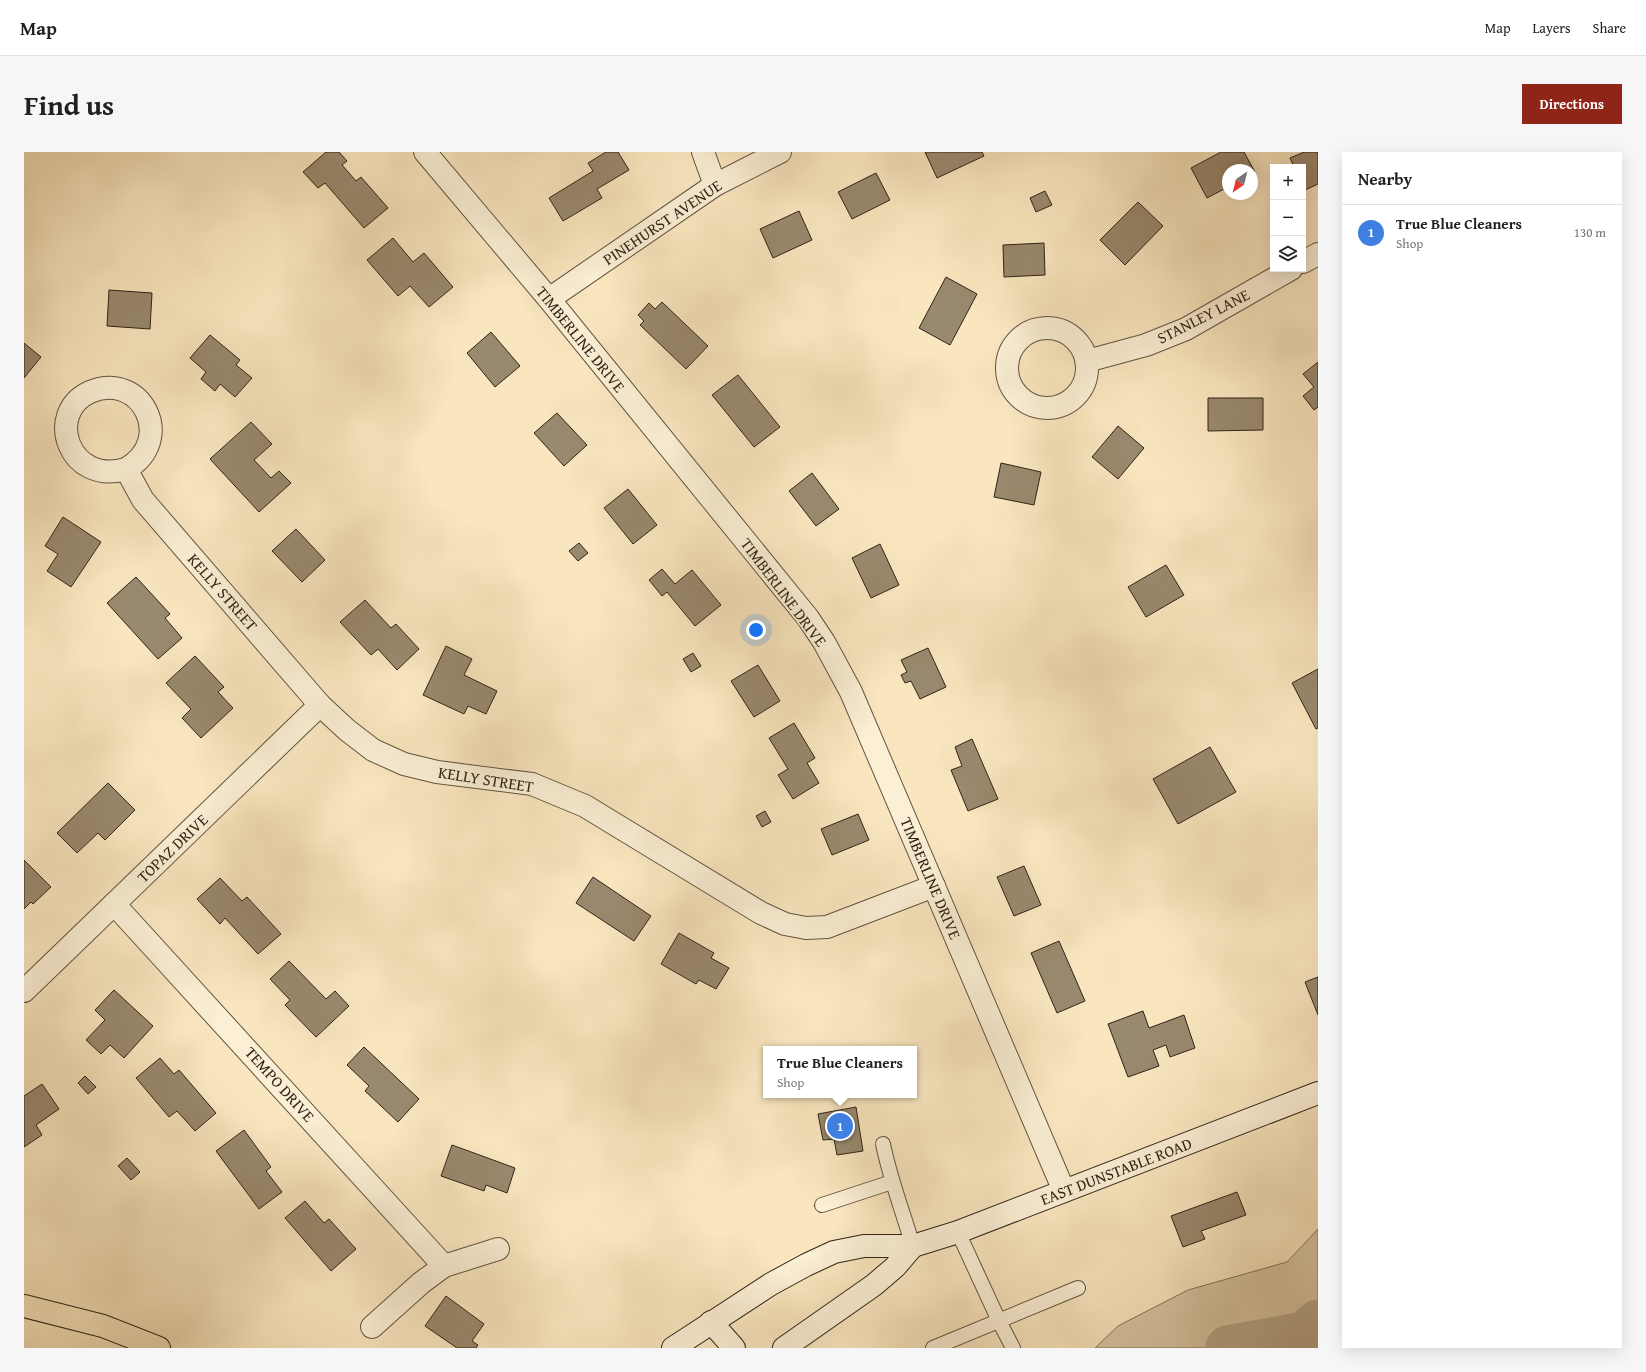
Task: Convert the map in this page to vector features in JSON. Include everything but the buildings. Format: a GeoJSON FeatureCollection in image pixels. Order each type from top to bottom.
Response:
{"type":"FeatureCollection","features":[{"type":"Feature","properties":{"kind":"highway"},"geometry":{"type":"LineString","coordinates":[[24,1306],[103,1326],[159,1347]]}},
{"type":"Feature","properties":{"kind":"street","name":"TIMBERLINE DRIVE"},"geometry":{"type":"LineString","coordinates":[[425,152],[549,299],[808,618],[820,636],[851,692],[1064,1191]]}},
{"type":"Feature","properties":{"kind":"street"},"geometry":{"type":"LineString","coordinates":[[703,152],[715,185]]}},
{"type":"Feature","properties":{"kind":"street","name":"PINEHURST AVENUE"},"geometry":{"type":"LineString","coordinates":[[549,299],[715,185],[780,152]]}},
{"type":"Feature","properties":{"kind":"street"},"geometry":{"type":"LineString","coordinates":[[1306,260],[1318,254]]}},
{"type":"Feature","properties":{"kind":"street","name":"STANLEY LANE"},"geometry":{"type":"LineString","coordinates":[[1087,361],[1146,345],[1186,329],[1286,272]]}},
{"type":"Feature","properties":{"kind":"street","name":"KELLY STREET"},"geometry":{"type":"LineString","coordinates":[[126,469],[143,500],[320,705],[347,730],[373,750],[404,764],[437,772],[532,784],[585,806],[761,913],[784,924],[806,928],[827,926],[934,886]]}},
{"type":"Feature","properties":{"kind":"street","name":"TOPAZ DRIVE"},"geometry":{"type":"LineString","coordinates":[[24,991],[320,705]]}},
{"type":"Feature","properties":{"kind":"street","name":"TEMPO DRIVE"},"geometry":{"type":"LineString","coordinates":[[114,904],[444,1266]]}},
{"type":"Feature","properties":{"kind":"street","name":"EAST DUNSTABLE ROAD"},"geometry":{"type":"LineString","coordinates":[[681,1346],[711,1322],[771,1284],[806,1264],[834,1252],[864,1246],[913,1246],[958,1232],[1318,1093]]}},
{"type":"Feature","properties":{"kind":"street"},"geometry":{"type":"LineString","coordinates":[[784,1348],[874,1286],[895,1267],[913,1246]]}},
{"type":"Feature","properties":{"kind":"street"},"geometry":{"type":"LineString","coordinates":[[372,1327],[421,1283],[444,1266],[498,1249]]}},
{"type":"Feature","properties":{"kind":"street"},"geometry":{"type":"LineString","coordinates":[[711,1322],[734,1348]]}},
{"type":"Feature","properties":{"kind":"lane"},"geometry":{"type":"LineString","coordinates":[[883,1144],[892,1182],[904,1214],[913,1246]]}},
{"type":"Feature","properties":{"kind":"lane"},"geometry":{"type":"LineString","coordinates":[[822,1205],[892,1182]]}},
{"type":"Feature","properties":{"kind":"lane"},"geometry":{"type":"LineString","coordinates":[[958,1232],[1013,1348]]}},
{"type":"Feature","properties":{"kind":"lane"},"geometry":{"type":"LineString","coordinates":[[933,1348],[1078,1288]]}},
{"type":"Feature","properties":{"kind":"shaded area"},"geometry":{"type":"Polygon","coordinates":[[[1318,1229],[1318,1348],[1095,1348],[1118,1326],[1188,1290],[1287,1262],[1318,1229]]]}},
{"type":"Feature","properties":{"kind":"waterway"},"geometry":{"type":"LineString","coordinates":[[1228,1348],[1304,1334],[1318,1322]]}},
{"type":"Feature","properties":{"kind":"place","name":"True Blue Cleaners"},"geometry":{"type":"Point","coordinates":[840,1126]}}]}
